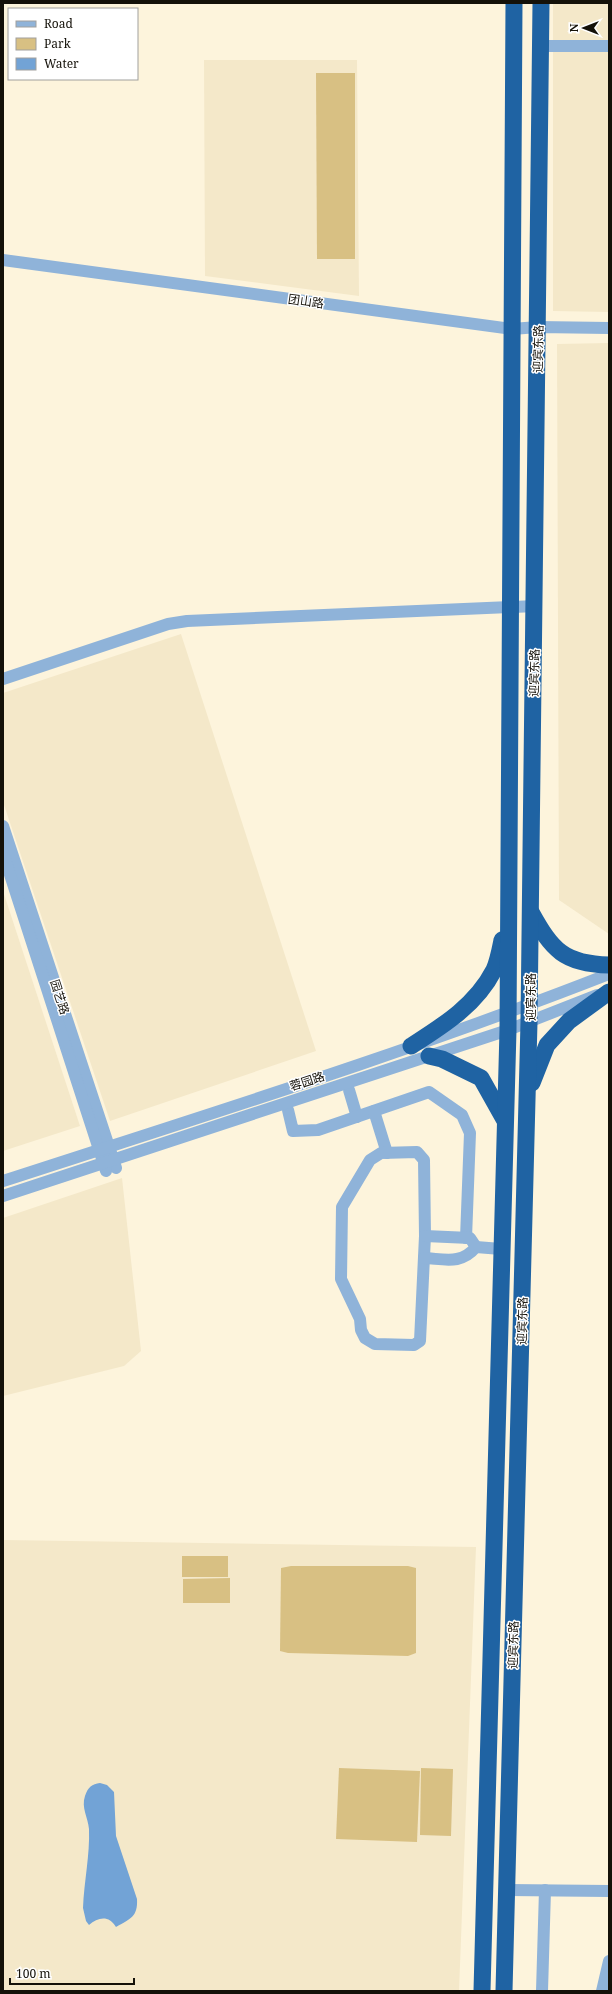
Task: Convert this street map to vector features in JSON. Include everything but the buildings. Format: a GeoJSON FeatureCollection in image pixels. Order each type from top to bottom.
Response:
{"type":"FeatureCollection","features":[{"type":"Feature","properties":{"kind":"highway","name":"迎宾东路"},"geometry":{"type":"LineString","coordinates":[[482,1991],[508,1030],[514,3]]}},
{"type":"Feature","properties":{"kind":"highway","name":"迎宾东路"},"geometry":{"type":"LineString","coordinates":[[504,1991],[530,1022],[541,3]]}},
{"type":"Feature","properties":{"kind":"highway"},"geometry":{"type":"LineString","coordinates":[[411,1046],[449,1022],[477,996],[494,969],[508,914],[531,909],[544,936],[563,956],[592,965],[609,965]]}},
{"type":"Feature","properties":{"kind":"highway"},"geometry":{"type":"LineString","coordinates":[[528,1094],[547,1045],[569,1021],[609,991]]}},
{"type":"Feature","properties":{"kind":"highway"},"geometry":{"type":"LineString","coordinates":[[429,1056],[442,1059],[481,1078],[505,1119]]}},
{"type":"Feature","properties":{"kind":"highway"},"geometry":{"type":"LineString","coordinates":[[504,1139],[526,1140]]}},
{"type":"Feature","properties":{"kind":"highway"},"geometry":{"type":"LineString","coordinates":[[494,1525],[516,1525]]}},
{"type":"Feature","properties":{"kind":"street"},"geometry":{"type":"LineString","coordinates":[[541,46],[609,46]]}},
{"type":"Feature","properties":{"kind":"street","name":"团山路"},"geometry":{"type":"LineString","coordinates":[[3,260],[512,329],[538,327],[609,328]]}},
{"type":"Feature","properties":{"kind":"street"},"geometry":{"type":"LineString","coordinates":[[3,678],[168,624],[187,621],[535,606]]}},
{"type":"Feature","properties":{"kind":"street","name":"园艺路"},"geometry":{"type":"LineString","coordinates":[[3,826],[104,1148]]}},
{"type":"Feature","properties":{"kind":"street","name":"园艺路"},"geometry":{"type":"LineString","coordinates":[[3,853],[110,1165]]}},
{"type":"Feature","properties":{"kind":"street","name":"蓉园路"},"geometry":{"type":"LineString","coordinates":[[3,1181],[529,1006],[609,974]]}},
{"type":"Feature","properties":{"kind":"street","name":"蓉园路"},"geometry":{"type":"LineString","coordinates":[[3,1196],[110,1165],[508,1030],[609,991]]}},
{"type":"Feature","properties":{"kind":"street"},"geometry":{"type":"LineString","coordinates":[[349,1090],[357,1117]]}},
{"type":"Feature","properties":{"kind":"street"},"geometry":{"type":"LineString","coordinates":[[288,1110],[293,1131],[318,1130],[429,1092],[462,1115],[470,1133],[466,1238]]}},
{"type":"Feature","properties":{"kind":"street"},"geometry":{"type":"LineString","coordinates":[[374,1111],[387,1153]]}},
{"type":"Feature","properties":{"kind":"street"},"geometry":{"type":"LineString","coordinates":[[417,1152],[424,1160],[425,1236],[420,1342],[414,1345],[376,1344],[365,1338],[361,1330],[360,1319],[341,1279],[342,1207],[370,1160],[380,1153],[387,1153],[417,1152]]}},
{"type":"Feature","properties":{"kind":"street"},"geometry":{"type":"LineString","coordinates":[[425,1236],[470,1238],[476,1247]]}},
{"type":"Feature","properties":{"kind":"street"},"geometry":{"type":"LineString","coordinates":[[424,1258],[460,1260],[470,1255],[476,1247]]}},
{"type":"Feature","properties":{"kind":"street"},"geometry":{"type":"LineString","coordinates":[[476,1247],[501,1249]]}},
{"type":"Feature","properties":{"kind":"street"},"geometry":{"type":"LineString","coordinates":[[507,1890],[609,1891]]}},
{"type":"Feature","properties":{"kind":"street"},"geometry":{"type":"LineString","coordinates":[[542,1991],[545,1890]]}},
{"type":"Feature","properties":{"kind":"street"},"geometry":{"type":"LineString","coordinates":[[602,1991],[609,1961]]}},
{"type":"Feature","properties":{"kind":"shaded area"},"geometry":{"type":"Polygon","coordinates":[[[553,3],[609,3],[609,312],[553,311],[553,3]]]}},
{"type":"Feature","properties":{"kind":"shaded area"},"geometry":{"type":"Polygon","coordinates":[[[204,60],[357,60],[359,296],[205,276],[204,60]]]}},
{"type":"Feature","properties":{"kind":"shaded area"},"geometry":{"type":"Polygon","coordinates":[[[609,343],[609,934],[559,900],[557,344],[609,343]]]}},
{"type":"Feature","properties":{"kind":"shaded area"},"geometry":{"type":"Polygon","coordinates":[[[181,634],[316,1051],[110,1121],[3,802],[3,693],[181,634]]]}},
{"type":"Feature","properties":{"kind":"shaded area"},"geometry":{"type":"Polygon","coordinates":[[[3,891],[80,1126],[3,1151],[3,891]]]}},
{"type":"Feature","properties":{"kind":"shaded area"},"geometry":{"type":"Polygon","coordinates":[[[122,1178],[141,1351],[124,1366],[3,1396],[3,1218],[122,1178]]]}},
{"type":"Feature","properties":{"kind":"shaded area"},"geometry":{"type":"Polygon","coordinates":[[[3,1540],[476,1547],[459,1991],[3,1991],[3,1540]]]}},
{"type":"Feature","properties":{"kind":"green space"},"geometry":{"type":"Polygon","coordinates":[[[316,73],[355,73],[355,259],[317,259],[316,73]]]}},
{"type":"Feature","properties":{"kind":"green space"},"geometry":{"type":"Polygon","coordinates":[[[182,1556],[228,1556],[228,1577],[182,1577],[182,1556]]]}},
{"type":"Feature","properties":{"kind":"green space"},"geometry":{"type":"Polygon","coordinates":[[[291,1566],[408,1566],[416,1568],[416,1653],[408,1656],[288,1653],[280,1651],[281,1568],[291,1566]]]}},
{"type":"Feature","properties":{"kind":"green space"},"geometry":{"type":"Polygon","coordinates":[[[230,1578],[230,1603],[183,1603],[183,1579],[230,1578]]]}},
{"type":"Feature","properties":{"kind":"green space"},"geometry":{"type":"Polygon","coordinates":[[[339,1768],[420,1771],[417,1842],[336,1839],[339,1768]]]}},
{"type":"Feature","properties":{"kind":"green space"},"geometry":{"type":"Polygon","coordinates":[[[421,1768],[453,1769],[451,1836],[420,1835],[421,1768]]]}},
{"type":"Feature","properties":{"kind":"water"},"geometry":{"type":"Polygon","coordinates":[[[100,1783],[107,1785],[114,1792],[116,1836],[137,1899],[136,1910],[132,1917],[116,1927],[110,1920],[103,1918],[92,1922],[89,1925],[86,1921],[83,1908],[89,1839],[89,1829],[84,1809],[84,1800],[89,1788],[100,1783]]]}}]}
